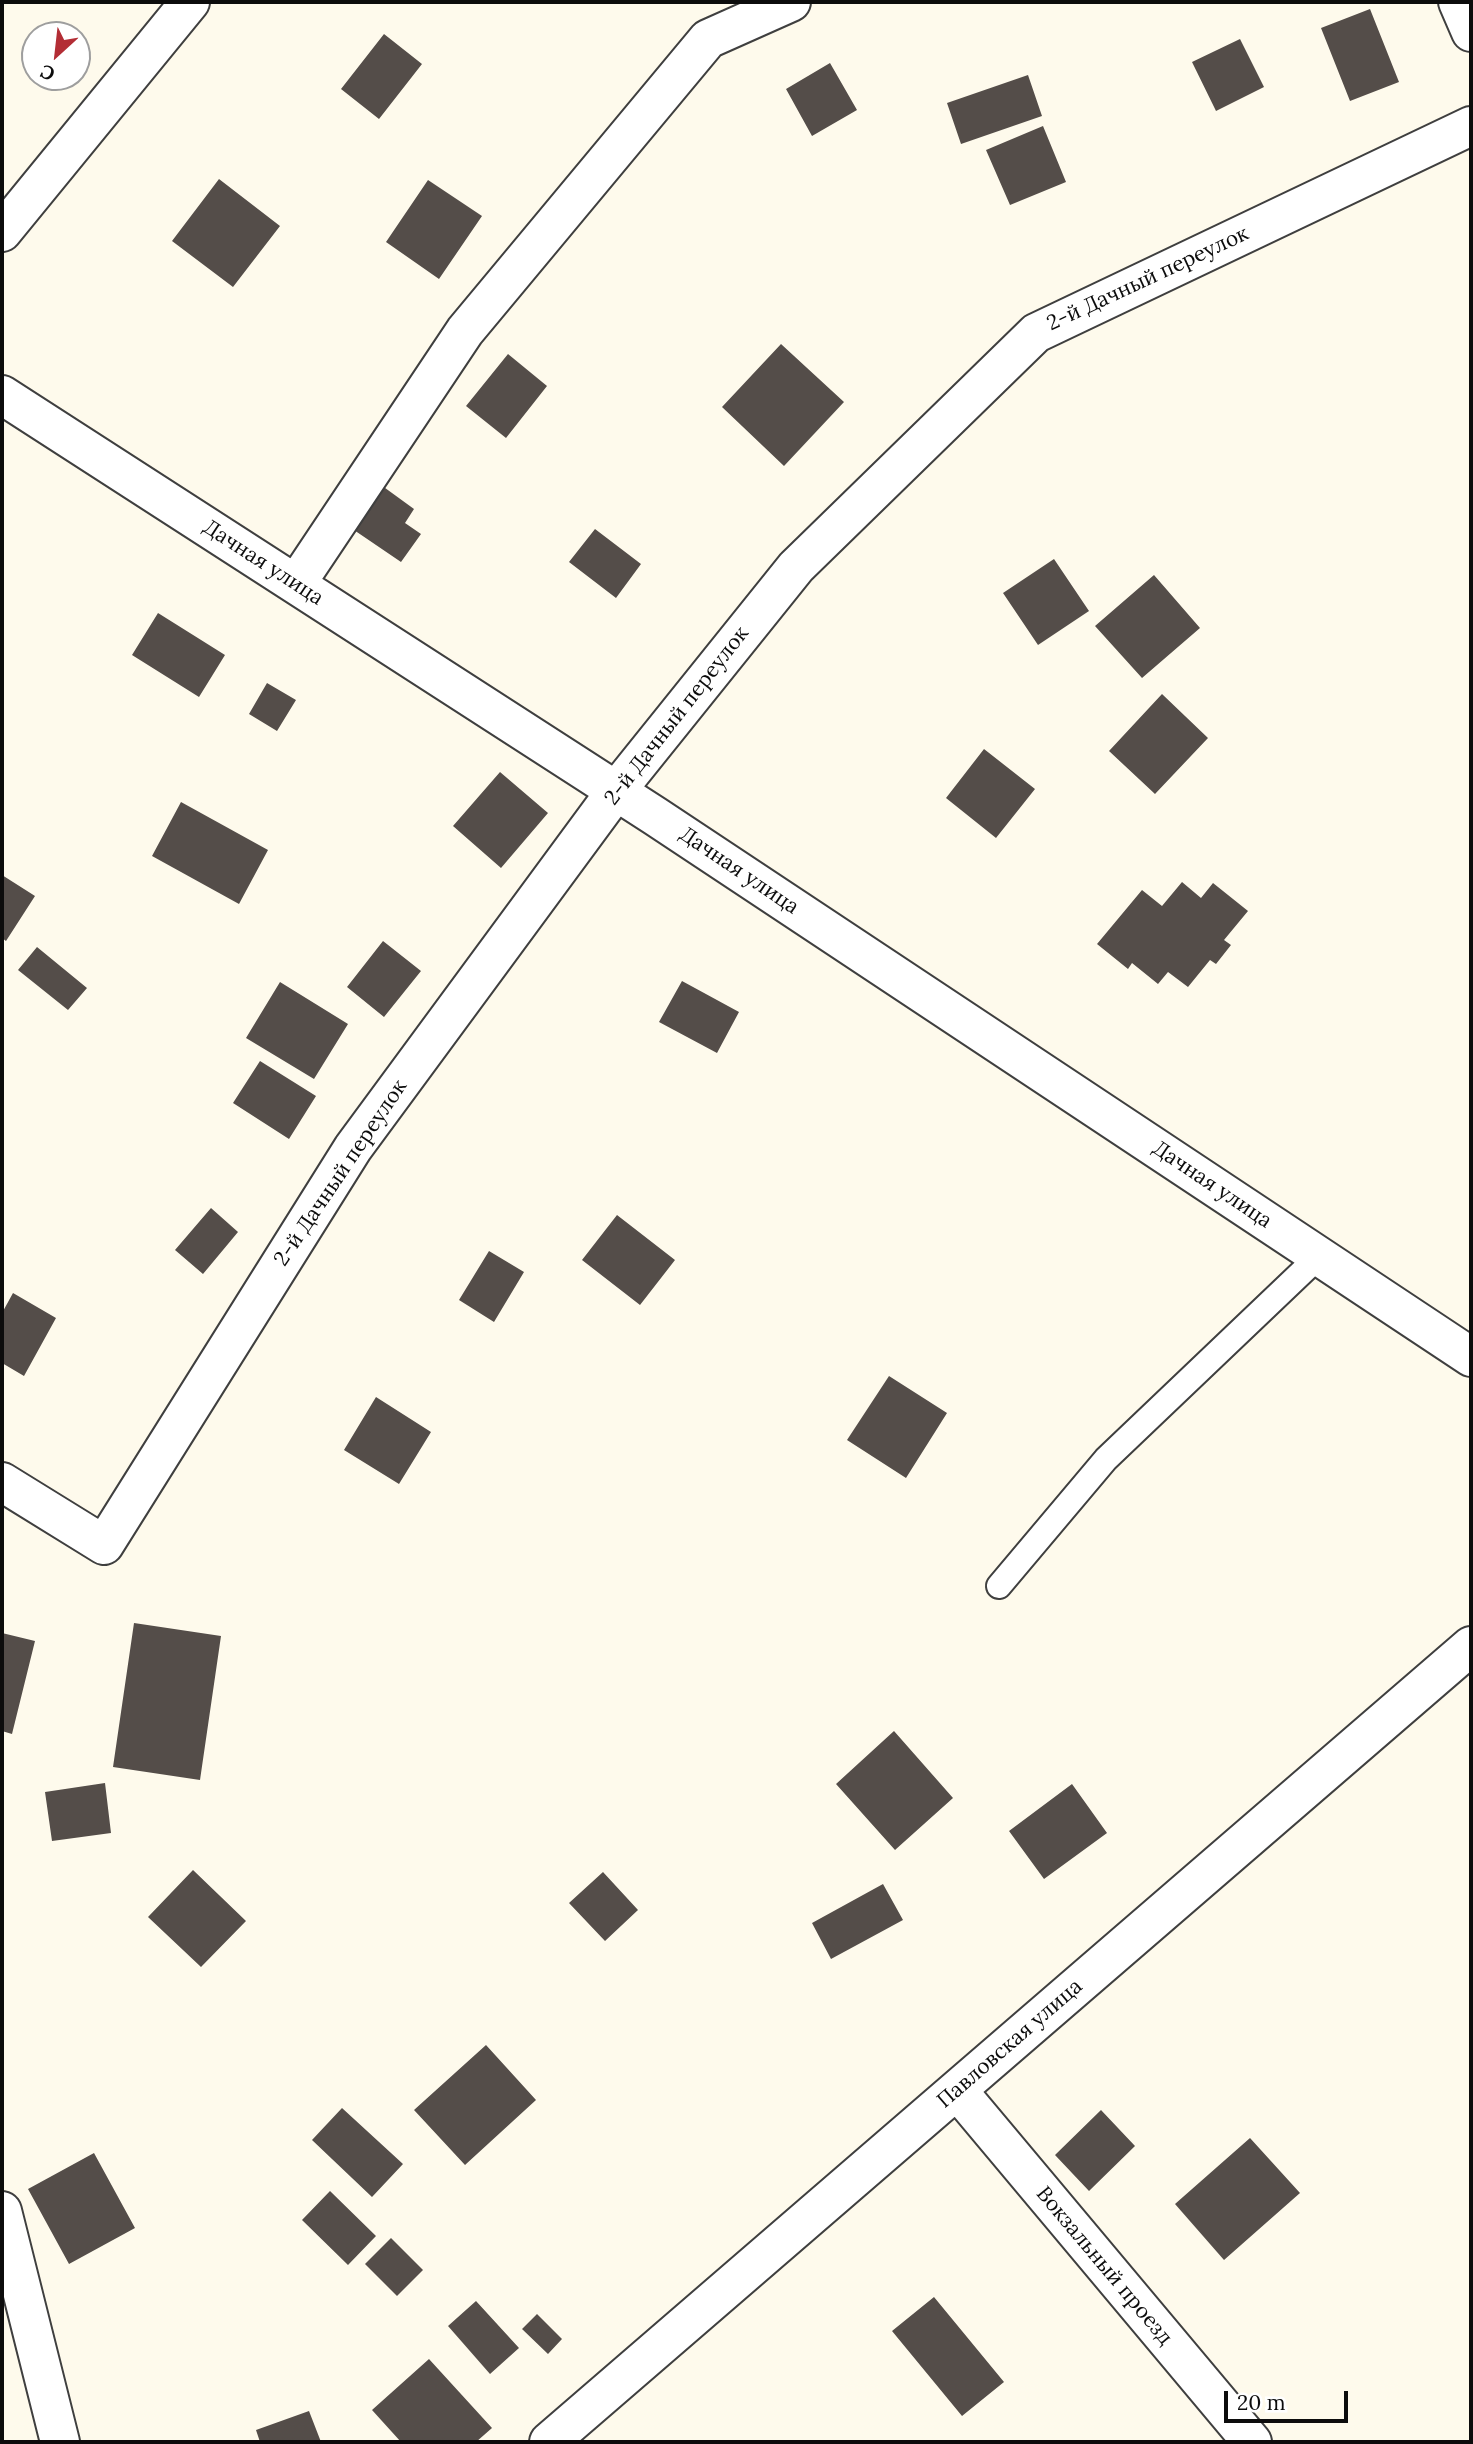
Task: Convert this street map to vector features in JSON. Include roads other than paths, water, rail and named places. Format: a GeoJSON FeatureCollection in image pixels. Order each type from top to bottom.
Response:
{"type":"FeatureCollection","features":[{"type":"Feature","properties":{"kind":"street"},"geometry":{"type":"LineString","coordinates":[[2,232],[190,2]]}},
{"type":"Feature","properties":{"kind":"street"},"geometry":{"type":"LineString","coordinates":[[296,584],[465,331],[708,39],[791,2]]}},
{"type":"Feature","properties":{"kind":"street"},"geometry":{"type":"LineString","coordinates":[[1458,2],[1471,32]]}},
{"type":"Feature","properties":{"kind":"street","name":"2-й Дачный переулок"},"geometry":{"type":"LineString","coordinates":[[2,1482],[104,1545],[353,1149],[616,791],[796,567],[1036,332],[1471,126]]}},
{"type":"Feature","properties":{"kind":"street","name":"Дачная улица"},"geometry":{"type":"LineString","coordinates":[[2,395],[616,791],[1471,1357]]}},
{"type":"Feature","properties":{"kind":"street","name":"Павловская улица"},"geometry":{"type":"LineString","coordinates":[[549,2442],[1471,1646]]}},
{"type":"Feature","properties":{"kind":"street","name":"Вокзальный проезд"},"geometry":{"type":"LineString","coordinates":[[957,2090],[1252,2442]]}},
{"type":"Feature","properties":{"kind":"street"},"geometry":{"type":"LineString","coordinates":[[2,2211],[60,2442]]}},
{"type":"Feature","properties":{"kind":"lane"},"geometry":{"type":"LineString","coordinates":[[999,1586],[1106,1459],[1319,1256]]}}]}
